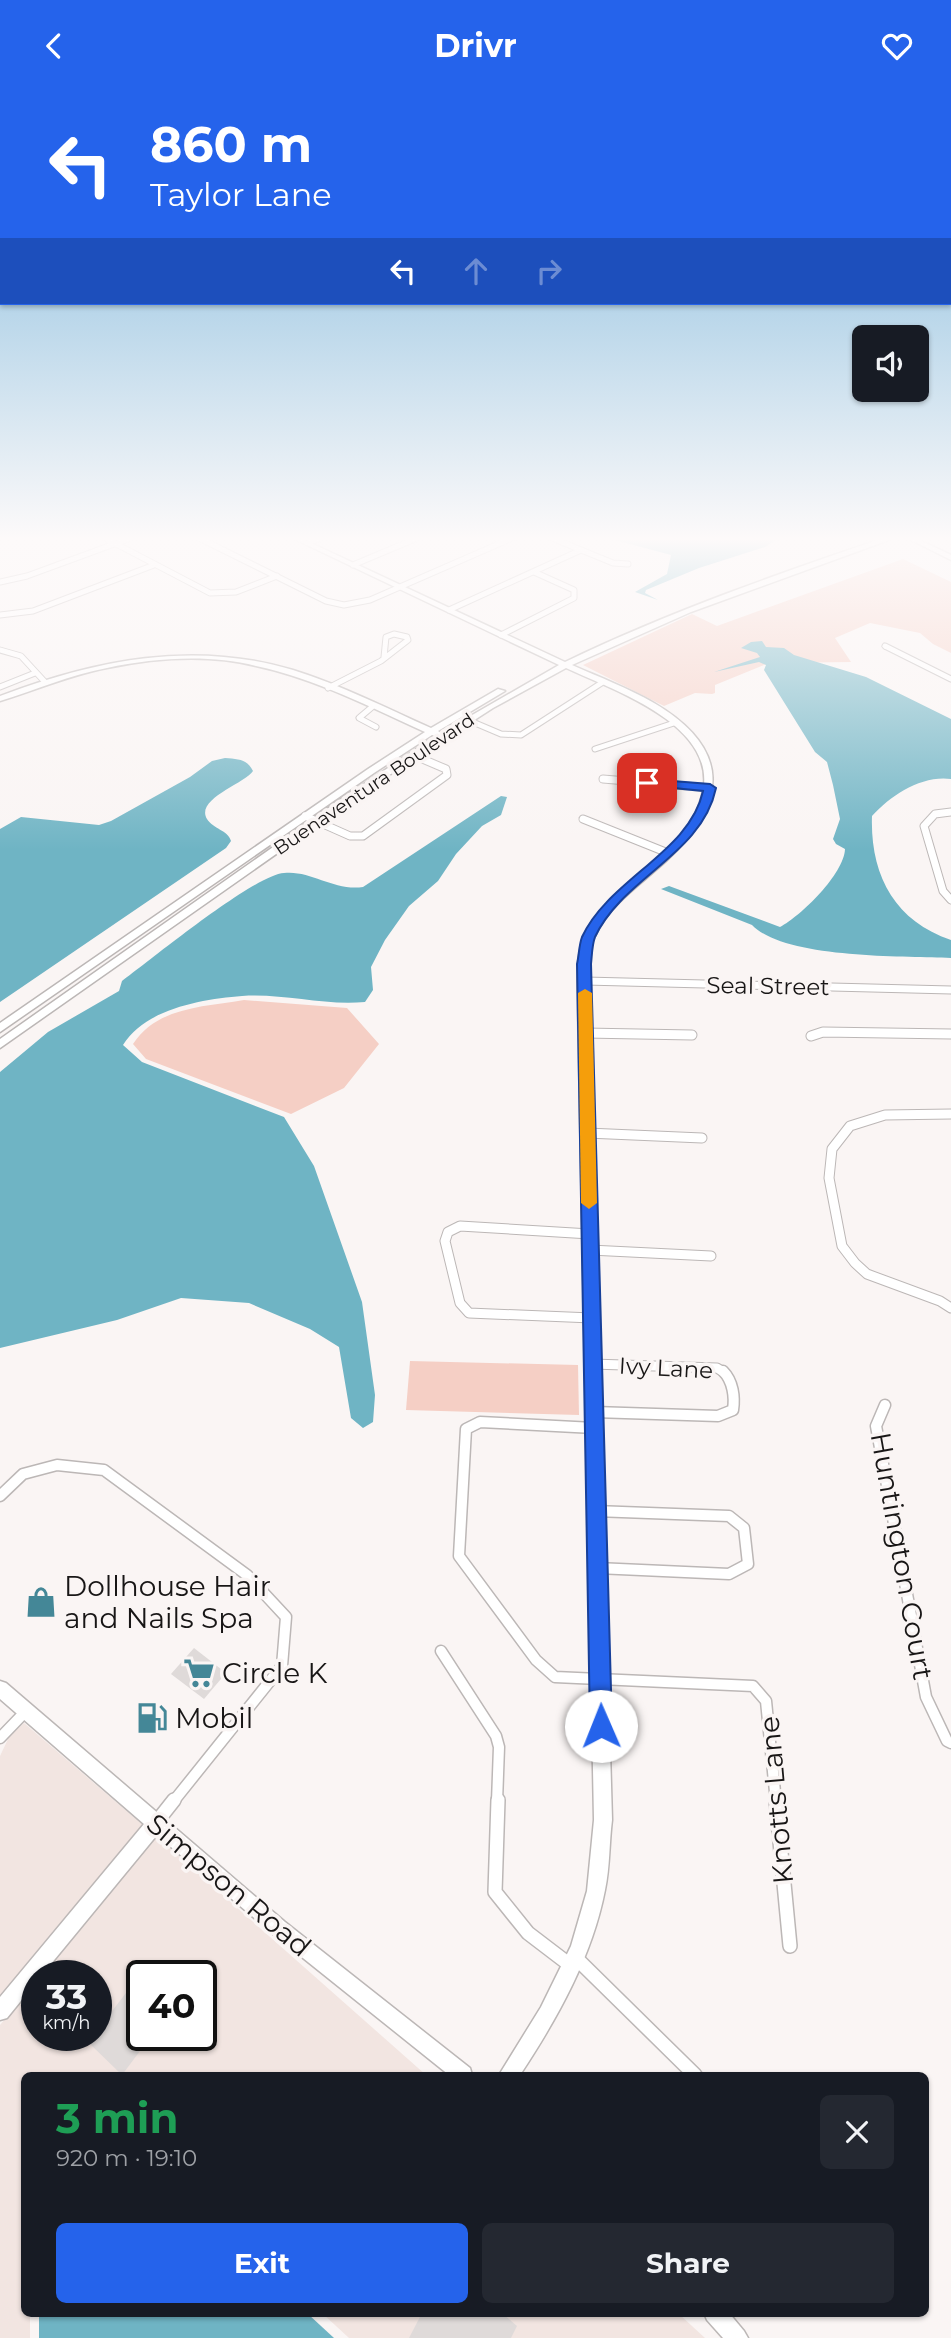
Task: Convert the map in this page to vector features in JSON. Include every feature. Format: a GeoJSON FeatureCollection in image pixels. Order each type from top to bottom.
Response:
{"type":"FeatureCollection","features":[{"type":"Feature","properties":{"kind":"main road","name":"Buenaventura Boulevard"},"geometry":{"type":"LineString","coordinates":[[0,1028],[305,816],[435,734],[602,641]]}},
{"type":"Feature","properties":{"kind":"main road","name":"Buenaventura Boulevard"},"geometry":{"type":"LineString","coordinates":[[0,1044],[413,755],[435,734],[468,720],[561,663],[614,641]]}},
{"type":"Feature","properties":{"kind":"main road","name":"Simpson Road"},"geometry":{"type":"LineString","coordinates":[[155,1824],[459,2072]]}},
{"type":"Feature","properties":{"kind":"street"},"geometry":{"type":"LineString","coordinates":[[384,657],[386,641]]}},
{"type":"Feature","properties":{"kind":"street"},"geometry":{"type":"LineString","coordinates":[[328,688],[407,641]]}},
{"type":"Feature","properties":{"kind":"street"},"geometry":{"type":"LineString","coordinates":[[511,2072],[538,2031],[577,1959],[595,1899],[603,1820],[585,1033],[587,940],[598,920],[616,899],[668,853],[697,822],[710,788],[708,769],[703,756],[689,734],[677,722],[649,704],[514,641]]}},
{"type":"Feature","properties":{"kind":"street"},"geometry":{"type":"LineString","coordinates":[[886,646],[951,679]]}},
{"type":"Feature","properties":{"kind":"street"},"geometry":{"type":"LineString","coordinates":[[0,650],[21,656],[44,681]]}},
{"type":"Feature","properties":{"kind":"street"},"geometry":{"type":"LineString","coordinates":[[0,699],[44,681],[100,666],[152,658],[211,657],[284,670],[435,734]]}},
{"type":"Feature","properties":{"kind":"street"},"geometry":{"type":"LineString","coordinates":[[0,687],[36,673]]}},
{"type":"Feature","properties":{"kind":"street"},"geometry":{"type":"LineString","coordinates":[[468,720],[501,734],[512,737],[521,735],[604,682]]}},
{"type":"Feature","properties":{"kind":"street"},"geometry":{"type":"LineString","coordinates":[[372,707],[359,718],[376,727]]}},
{"type":"Feature","properties":{"kind":"street"},"geometry":{"type":"LineString","coordinates":[[595,749],[677,722]]}},
{"type":"Feature","properties":{"kind":"street"},"geometry":{"type":"LineString","coordinates":[[305,816],[350,836],[363,836],[447,775],[446,769],[413,755]]}},
{"type":"Feature","properties":{"kind":"street"},"geometry":{"type":"LineString","coordinates":[[603,779],[710,788]]}},
{"type":"Feature","properties":{"kind":"street"},"geometry":{"type":"LineString","coordinates":[[951,812],[935,814],[924,827],[943,891],[951,900]]}},
{"type":"Feature","properties":{"kind":"street"},"geometry":{"type":"LineString","coordinates":[[583,819],[668,853]]}},
{"type":"Feature","properties":{"kind":"street"},"geometry":{"type":"LineString","coordinates":[[292,825],[304,829]]}},
{"type":"Feature","properties":{"kind":"street","name":"Seal Street"},"geometry":{"type":"LineString","coordinates":[[585,981],[951,990]]}},
{"type":"Feature","properties":{"kind":"street"},"geometry":{"type":"LineString","coordinates":[[811,1036],[823,1032],[951,1034]]}},
{"type":"Feature","properties":{"kind":"street"},"geometry":{"type":"LineString","coordinates":[[585,1033],[692,1035]]}},
{"type":"Feature","properties":{"kind":"street"},"geometry":{"type":"LineString","coordinates":[[951,1114],[886,1115],[850,1126],[832,1149],[829,1178],[842,1246],[855,1263],[867,1274],[940,1301],[951,1308]]}},
{"type":"Feature","properties":{"kind":"street"},"geometry":{"type":"LineString","coordinates":[[587,1133],[702,1138]]}},
{"type":"Feature","properties":{"kind":"street"},"geometry":{"type":"LineString","coordinates":[[590,1234],[460,1226],[448,1232],[445,1241],[460,1303],[469,1313],[592,1318]]}},
{"type":"Feature","properties":{"kind":"street"},"geometry":{"type":"LineString","coordinates":[[590,1250],[711,1256]]}},
{"type":"Feature","properties":{"kind":"street","name":"Ivy Lane"},"geometry":{"type":"LineString","coordinates":[[593,1364],[717,1367],[731,1377],[734,1405],[727,1415],[718,1416],[594,1420]]}},
{"type":"Feature","properties":{"kind":"street","name":"Huntington Court"},"geometry":{"type":"LineString","coordinates":[[885,1405],[876,1426],[926,1697],[951,1743]]}},
{"type":"Feature","properties":{"kind":"street","name":"Knotts Lane"},"geometry":{"type":"LineString","coordinates":[[594,1420],[480,1422],[466,1429],[458,1556],[536,1660],[555,1677],[753,1686],[766,1701],[790,1946]]}},
{"type":"Feature","properties":{"kind":"street"},"geometry":{"type":"LineString","coordinates":[[0,1496],[23,1474],[57,1465],[104,1470],[247,1575],[286,1617],[282,1666],[0,2011]]}},
{"type":"Feature","properties":{"kind":"street"},"geometry":{"type":"LineString","coordinates":[[595,1511],[729,1516],[744,1528],[748,1564],[729,1574],[597,1568]]}},
{"type":"Feature","properties":{"kind":"street"},"geometry":{"type":"LineString","coordinates":[[441,1651],[496,1736],[499,1747],[495,1892],[528,1933],[566,1962],[577,1959]]}},
{"type":"Feature","properties":{"kind":"street","name":"Simpson Road"},"geometry":{"type":"LineString","coordinates":[[0,1689],[155,1824]]}},
{"type":"Feature","properties":{"kind":"street"},"geometry":{"type":"LineString","coordinates":[[0,1738],[26,1711]]}},
{"type":"Feature","properties":{"kind":"street"},"geometry":{"type":"LineString","coordinates":[[577,1959],[692,2072]]}},
{"type":"Feature","properties":{"kind":"street"},"geometry":{"type":"LineString","coordinates":[[718,2317],[737,2338]]}},
{"type":"Feature","properties":{"kind":"shaded area"},"geometry":{"type":"Polygon","coordinates":[[[635,641],[837,641],[851,662],[769,663],[715,685],[715,693],[695,693],[664,706],[583,665],[635,641]]]}},
{"type":"Feature","properties":{"kind":"shaded area"},"geometry":{"type":"Polygon","coordinates":[[[929,641],[951,641],[951,653],[929,641]]]}},
{"type":"Feature","properties":{"kind":"shaded area"},"geometry":{"type":"Polygon","coordinates":[[[244,1000],[347,1008],[379,1044],[344,1088],[291,1114],[146,1059],[133,1044],[143,1032],[168,1016],[197,1007],[244,1000]]]}},
{"type":"Feature","properties":{"kind":"shaded area"},"geometry":{"type":"Polygon","coordinates":[[[410,1361],[578,1365],[579,1415],[406,1410],[410,1361]]]}},
{"type":"Feature","properties":{"kind":"shaded area"},"geometry":{"type":"Polygon","coordinates":[[[24,1723],[144,1826],[32,1960],[21,1960],[21,1973],[0,1998],[0,1756],[9,1737],[24,1723]]]}},
{"type":"Feature","properties":{"kind":"shaded area"},"geometry":{"type":"Polygon","coordinates":[[[156,1836],[423,2072],[21,2072],[21,2317],[30,2317],[30,2338],[0,2338],[0,2025],[21,1999],[21,2051],[112,2051],[112,1960],[53,1960],[156,1836]]]}},
{"type":"Feature","properties":{"kind":"shaded area"},"geometry":{"type":"Polygon","coordinates":[[[326,2317],[682,2317],[705,2338],[349,2338],[326,2317]]]}},
{"type":"Feature","properties":{"kind":"water"},"geometry":{"type":"Polygon","coordinates":[[[762,641],[766,647],[784,648],[794,655],[866,677],[951,719],[951,779],[918,783],[888,801],[872,816],[872,837],[875,857],[889,893],[914,921],[951,940],[951,958],[876,956],[817,950],[790,944],[768,936],[752,925],[661,889],[669,886],[780,927],[799,914],[820,893],[830,882],[843,859],[845,849],[833,839],[840,819],[827,762],[815,752],[764,670],[766,665],[759,662],[714,672],[760,657],[757,653],[741,648],[751,642],[762,641]]]}},
{"type":"Feature","properties":{"kind":"water"},"geometry":{"type":"Polygon","coordinates":[[[225,758],[245,762],[253,771],[214,798],[205,812],[207,819],[229,837],[231,841],[226,848],[0,1002],[0,829],[21,817],[99,825],[190,777],[212,761],[225,758]]]}},
{"type":"Feature","properties":{"kind":"water"},"geometry":{"type":"Polygon","coordinates":[[[501,796],[507,797],[501,815],[482,826],[456,854],[438,881],[409,906],[385,940],[371,967],[373,990],[365,1002],[242,996],[193,1003],[160,1014],[145,1023],[123,1045],[142,1062],[284,1117],[314,1166],[362,1302],[375,1395],[373,1422],[363,1428],[351,1418],[339,1347],[310,1329],[249,1303],[181,1298],[117,1320],[0,1348],[0,1072],[48,1032],[119,991],[122,981],[203,919],[250,888],[284,873],[304,874],[342,886],[363,887],[501,796]]]}},
{"type":"Feature","properties":{"kind":"water"},"geometry":{"type":"Polygon","coordinates":[[[39,2317],[311,2317],[334,2338],[39,2338],[39,2317]]]}},
{"type":"Feature","properties":{"kind":"building","name":"Circle K"},"geometry":{"type":"Polygon","coordinates":[[[194,1648],[226,1673],[204,1699],[171,1674],[194,1648]]]}},
{"type":"Feature","properties":{"kind":"building"},"geometry":{"type":"Polygon","coordinates":[[[126,1993],[126,2051],[140,2051],[124,2072],[119,2072],[97,2051],[112,2051],[112,2011],[126,1993]]]}},
{"type":"Feature","properties":{"kind":"building"},"geometry":{"type":"Polygon","coordinates":[[[420,2317],[507,2317],[517,2326],[511,2338],[409,2338],[420,2317]]]}},
{"type":"Feature","properties":{"kind":"slow traffic"},"geometry":{"type":"LineString","coordinates":[[585,993],[589,1203]]}},
{"type":"Feature","properties":{"kind":"place","name":"Dollhouse Hair and Nails Spa"},"geometry":{"type":"Point","coordinates":[41,1602]}},
{"type":"Feature","properties":{"kind":"place","name":"Circle K"},"geometry":{"type":"Point","coordinates":[199,1673]}},
{"type":"Feature","properties":{"kind":"place","name":"Mobil"},"geometry":{"type":"Point","coordinates":[152,1718]}},
{"type":"Feature","properties":{"kind":"route"},"geometry":{"type":"LineString","coordinates":[[601,1726],[584,964],[587,940],[598,920],[616,899],[690,831],[706,804],[710,788],[647,783]]}}]}
